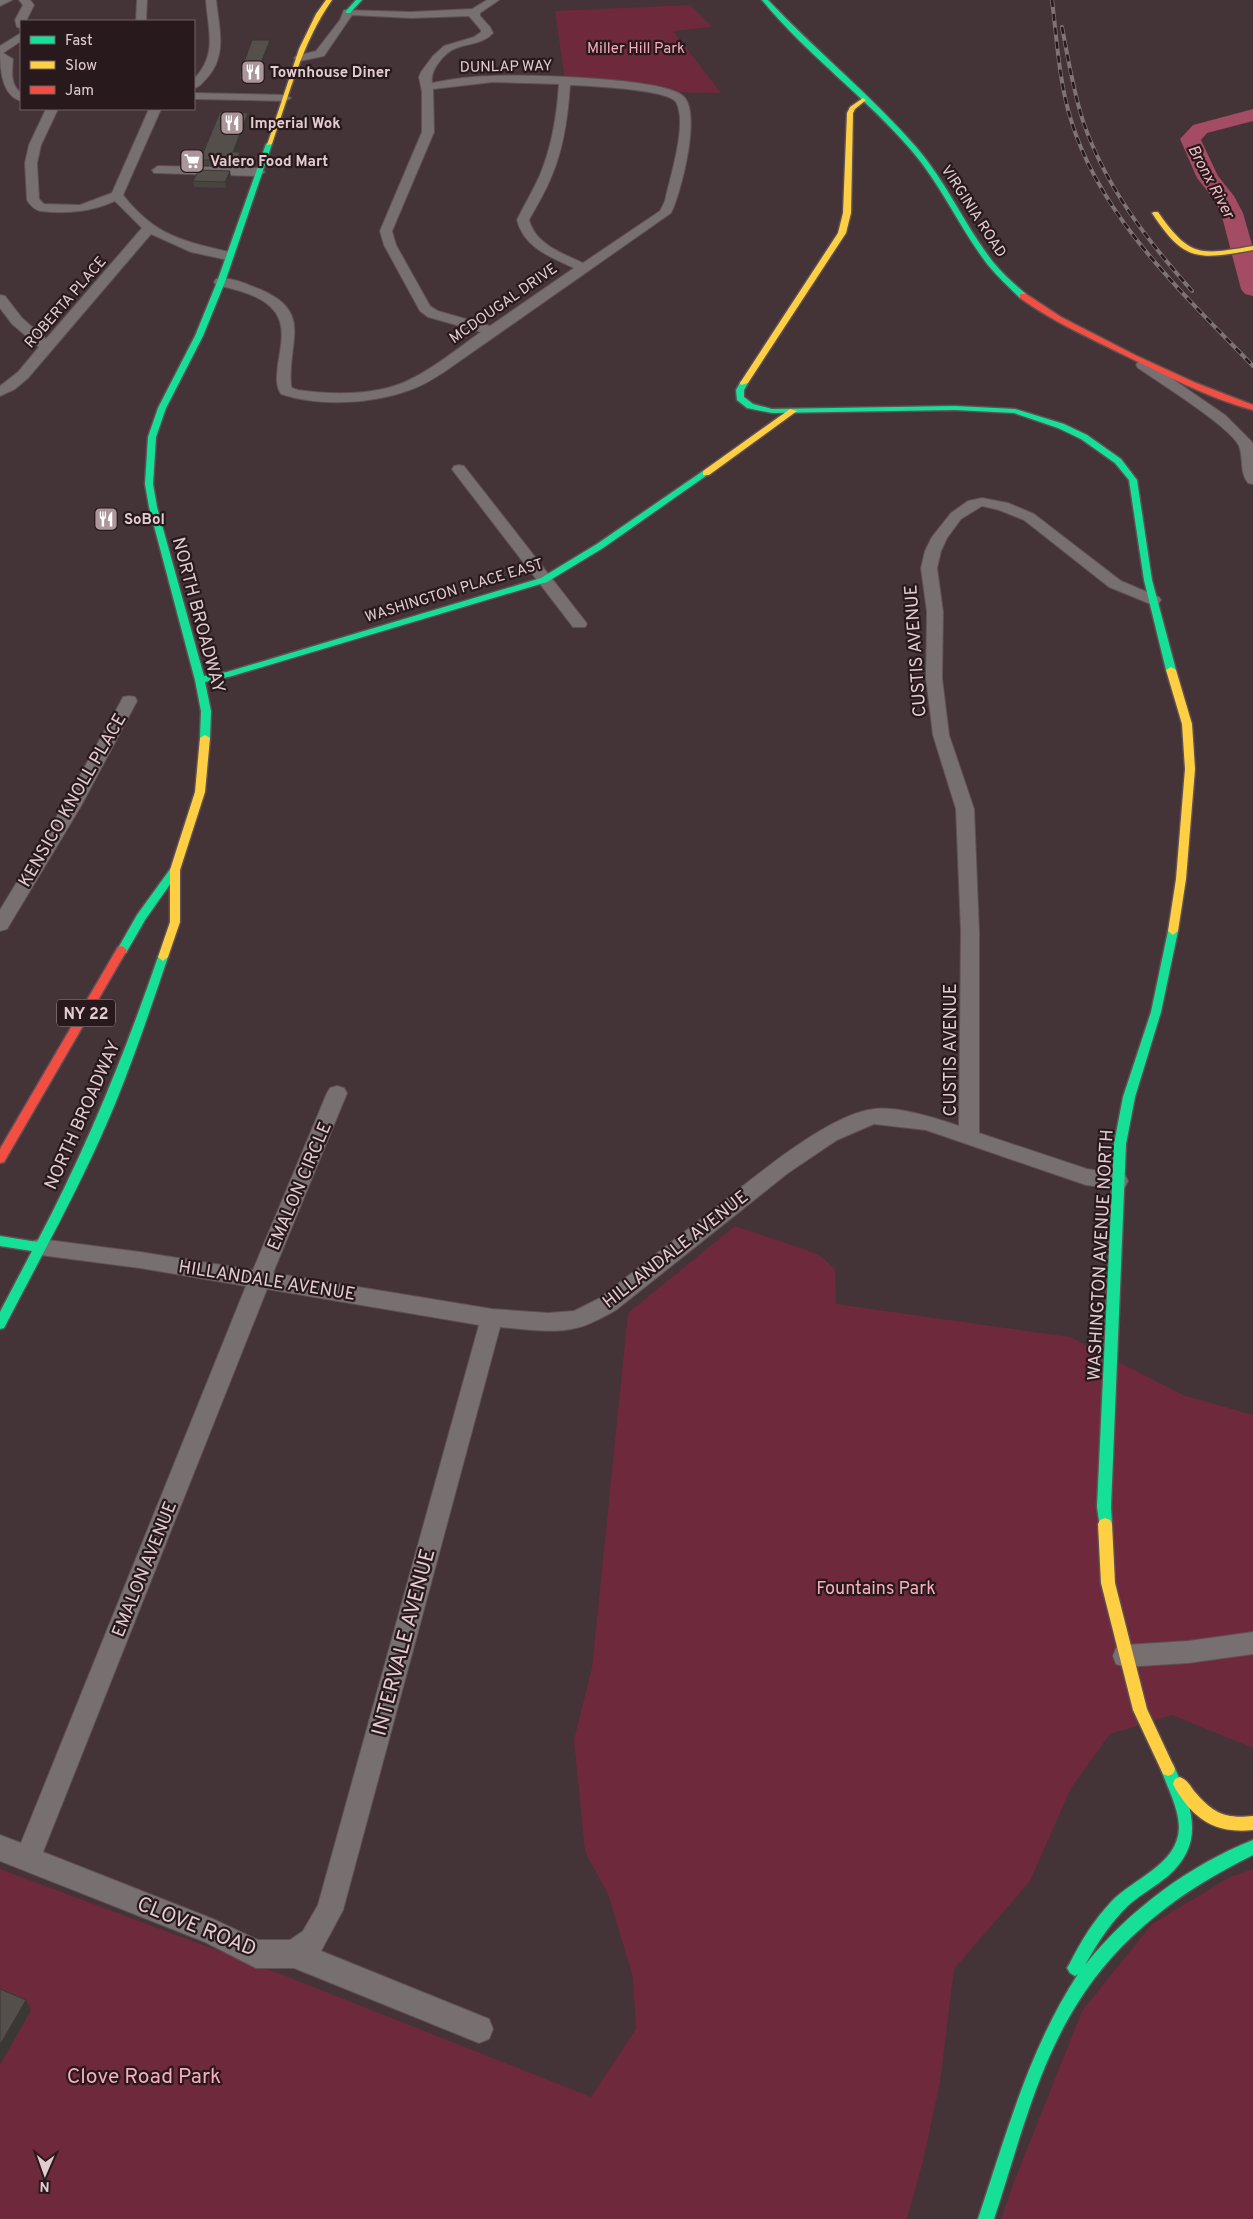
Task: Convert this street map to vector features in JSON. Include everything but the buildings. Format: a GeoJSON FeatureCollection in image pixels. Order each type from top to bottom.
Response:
{"type":"FeatureCollection","features":[{"type":"Feature","properties":{"kind":"main road","name":"NORTH BROADWAY"},"geometry":{"type":"LineString","coordinates":[[0,1324],[82,1165],[132,1049],[175,922],[176,870],[200,792],[204,762],[206,711],[200,680],[153,507],[148,468],[152,437],[162,408],[199,336],[221,282],[228,256],[317,14],[329,0]]}},
{"type":"Feature","properties":{"kind":"main road"},"geometry":{"type":"LineString","coordinates":[[348,12],[359,0]]}},
{"type":"Feature","properties":{"kind":"main road","name":"VIRGINIA ROAD"},"geometry":{"type":"LineString","coordinates":[[765,0],[794,33],[915,151],[933,173],[982,253],[1002,279],[1022,296],[1052,315],[1134,358],[1253,408]]}},
{"type":"Feature","properties":{"kind":"main road","name":"WASHINGTON AVENUE NORTH"},"geometry":{"type":"LineString","coordinates":[[863,100],[852,108],[850,113],[847,213],[842,233],[740,390],[740,398],[750,406],[772,411],[793,412],[911,409],[1015,411],[1042,419],[1084,437],[1118,461],[1133,480],[1160,634],[1187,724],[1190,769],[1182,879],[1156,1012],[1129,1096],[1120,1144],[1104,1507],[1108,1584],[1125,1656],[1140,1710],[1168,1769]]}},
{"type":"Feature","properties":{"kind":"main road"},"geometry":{"type":"LineString","coordinates":[[1156,213],[1172,240],[1188,252],[1206,255],[1253,248]]}},
{"type":"Feature","properties":{"kind":"main road","name":"WASHINGTON PLACE EAST"},"geometry":{"type":"LineString","coordinates":[[200,680],[227,675],[544,580],[600,546],[793,412]]}},
{"type":"Feature","properties":{"kind":"main road","name":"NY 22"},"geometry":{"type":"LineString","coordinates":[[0,1159],[141,918],[176,870]]}},
{"type":"Feature","properties":{"kind":"main road","name":"HILLANDALE AVENUE"},"geometry":{"type":"LineString","coordinates":[[0,1241],[40,1247]]}},
{"type":"Feature","properties":{"kind":"main road"},"geometry":{"type":"LineString","coordinates":[[1168,1769],[1197,1806],[1214,1820],[1233,1826],[1253,1823]]}},
{"type":"Feature","properties":{"kind":"main road"},"geometry":{"type":"LineString","coordinates":[[986,2219],[1025,2102],[1070,1982],[1093,1937],[1112,1911],[1131,1892],[1168,1866],[1181,1851],[1186,1825],[1168,1769]]}},
{"type":"Feature","properties":{"kind":"main road"},"geometry":{"type":"LineString","coordinates":[[1045,2050],[1078,1988],[1123,1932],[1162,1898],[1196,1874],[1253,1847]]}},
{"type":"Feature","properties":{"kind":"street"},"geometry":{"type":"LineString","coordinates":[[0,3],[7,0]]}},
{"type":"Feature","properties":{"kind":"street"},"geometry":{"type":"LineString","coordinates":[[20,20],[25,15],[29,6],[24,0]]}},
{"type":"Feature","properties":{"kind":"street"},"geometry":{"type":"LineString","coordinates":[[141,20],[142,0]]}},
{"type":"Feature","properties":{"kind":"street"},"geometry":{"type":"LineString","coordinates":[[195,84],[200,80],[216,55],[216,38],[211,0]]}},
{"type":"Feature","properties":{"kind":"street"},"geometry":{"type":"LineString","coordinates":[[300,58],[320,54],[345,20],[348,12],[411,15],[475,12],[494,0]]}},
{"type":"Feature","properties":{"kind":"street"},"geometry":{"type":"LineString","coordinates":[[475,12],[474,17],[486,29],[487,33],[478,39],[456,44],[443,52],[427,72],[425,77],[428,132],[386,231],[390,245],[425,308],[433,314],[491,331]]}},
{"type":"Feature","properties":{"kind":"street"},"geometry":{"type":"LineString","coordinates":[[0,52],[20,37]]}},
{"type":"Feature","properties":{"kind":"street"},"geometry":{"type":"LineString","coordinates":[[0,56],[7,59],[5,80],[15,94],[20,97]]}},
{"type":"Feature","properties":{"kind":"street","name":"DUNLAP WAY"},"geometry":{"type":"LineString","coordinates":[[427,87],[470,81],[585,82]]}},
{"type":"Feature","properties":{"kind":"street"},"geometry":{"type":"LineString","coordinates":[[565,81],[563,109],[552,158],[545,177],[523,220],[524,228],[533,239],[544,247],[584,268]]}},
{"type":"Feature","properties":{"kind":"street","name":"MCDOUGAL DRIVE"},"geometry":{"type":"LineString","coordinates":[[221,282],[243,286],[261,295],[282,312],[287,320],[289,334],[284,388],[289,393],[331,397],[395,391],[415,382],[665,213],[671,201],[686,125],[685,112],[680,99],[671,92],[585,82]]}},
{"type":"Feature","properties":{"kind":"street"},"geometry":{"type":"LineString","coordinates":[[195,96],[285,98]]}},
{"type":"Feature","properties":{"kind":"street"},"geometry":{"type":"LineString","coordinates":[[52,110],[35,145],[31,163],[33,200],[40,208],[72,211],[96,205],[117,195],[155,110]]}},
{"type":"Feature","properties":{"kind":"street"},"geometry":{"type":"LineString","coordinates":[[158,170],[259,172]]}},
{"type":"Feature","properties":{"kind":"street"},"geometry":{"type":"LineString","coordinates":[[117,195],[125,207],[149,228],[187,248],[228,256]]}},
{"type":"Feature","properties":{"kind":"street","name":"ROBERTA PLACE"},"geometry":{"type":"LineString","coordinates":[[0,392],[16,384],[22,378],[46,346],[149,228]]}},
{"type":"Feature","properties":{"kind":"street"},"geometry":{"type":"LineString","coordinates":[[0,299],[17,321],[46,346]]}},
{"type":"Feature","properties":{"kind":"street"},"geometry":{"type":"LineString","coordinates":[[1134,358],[1220,418],[1246,444],[1250,476],[1253,480]]}},
{"type":"Feature","properties":{"kind":"street"},"geometry":{"type":"LineString","coordinates":[[460,469],[579,624]]}},
{"type":"Feature","properties":{"kind":"street","name":"CUSTIS AVENUE"},"geometry":{"type":"LineString","coordinates":[[969,1136],[970,948],[965,809],[941,734],[934,678],[935,612],[929,568],[932,552],[940,537],[956,516],[973,504],[982,502],[1003,506],[1029,517],[1115,584],[1153,600]]}},
{"type":"Feature","properties":{"kind":"street","name":"KENSICO KNOLL PLACE"},"geometry":{"type":"LineString","coordinates":[[0,925],[72,806],[129,701]]}},
{"type":"Feature","properties":{"kind":"street","name":"EMALON CIRCLE"},"geometry":{"type":"LineString","coordinates":[[260,1279],[337,1093]]}},
{"type":"Feature","properties":{"kind":"street","name":"HILLANDALE AVENUE"},"geometry":{"type":"LineString","coordinates":[[40,1247],[77,1250],[492,1318],[548,1322],[575,1320],[608,1304],[780,1167],[830,1135],[856,1122],[874,1116],[904,1119],[969,1136],[1086,1177],[1118,1181]]}},
{"type":"Feature","properties":{"kind":"street","name":"EMALON AVENUE"},"geometry":{"type":"LineString","coordinates":[[27,1860],[260,1279]]}},
{"type":"Feature","properties":{"kind":"street","name":"INTERVALE AVENUE"},"geometry":{"type":"LineString","coordinates":[[294,1954],[313,1941],[330,1910],[492,1318]]}},
{"type":"Feature","properties":{"kind":"street"},"geometry":{"type":"LineString","coordinates":[[1125,1656],[1188,1652],[1253,1643]]}},
{"type":"Feature","properties":{"kind":"street","name":"CLOVE ROAD"},"geometry":{"type":"LineString","coordinates":[[0,1848],[213,1932],[256,1954],[294,1954],[478,2029]]}},
{"type":"Feature","properties":{"kind":"green space","name":"Miller Hill Park"},"geometry":{"type":"Polygon","coordinates":[[[690,5],[712,27],[673,31],[721,93],[668,92],[565,81],[555,11],[690,5]]]}},
{"type":"Feature","properties":{"kind":"green space","name":"Fountains Park"},"geometry":{"type":"Polygon","coordinates":[[[735,1226],[812,1252],[823,1258],[835,1269],[836,1304],[1070,1337],[1183,1395],[1253,1415],[1253,1748],[1172,1715],[1110,1734],[1071,1788],[1030,1881],[954,1969],[940,2082],[923,2161],[907,2219],[0,2219],[0,1869],[283,1975],[591,2097],[636,2029],[633,1977],[608,1894],[585,1852],[574,1740],[592,1668],[628,1313],[735,1226]]]}},
{"type":"Feature","properties":{"kind":"green space"},"geometry":{"type":"Polygon","coordinates":[[[1253,1869],[1253,2219],[1001,2219],[1082,2011],[1152,1924],[1230,1877],[1253,1869]]]}},
{"type":"Feature","properties":{"kind":"waterway","name":"Bronx River"},"geometry":{"type":"LineString","coordinates":[[1253,115],[1200,129],[1190,139],[1208,178],[1223,196],[1232,213],[1253,289]]}},
{"type":"Feature","properties":{"kind":"railway"},"geometry":{"type":"LineString","coordinates":[[1052,0],[1059,61],[1067,106],[1085,156],[1102,190],[1147,253],[1173,283],[1253,366]]}},
{"type":"Feature","properties":{"kind":"railway"},"geometry":{"type":"LineString","coordinates":[[1062,27],[1079,109],[1092,145],[1103,168],[1115,190],[1144,232],[1192,291]]}},
{"type":"Feature","properties":{"kind":"traffic: fast"},"geometry":{"type":"LineString","coordinates":[[348,12],[359,0]]}},
{"type":"Feature","properties":{"kind":"traffic: fast"},"geometry":{"type":"LineString","coordinates":[[765,0],[915,150],[942,187],[991,264],[1023,296]]}},
{"type":"Feature","properties":{"kind":"traffic: fast"},"geometry":{"type":"LineString","coordinates":[[205,738],[206,711],[200,680],[153,507],[149,484],[152,437],[162,408],[199,336],[221,282],[269,144]]}},
{"type":"Feature","properties":{"kind":"traffic: fast"},"geometry":{"type":"LineString","coordinates":[[744,383],[740,390],[740,398],[750,406],[772,411],[955,408],[1015,411],[1061,426],[1084,437],[1118,461],[1133,480],[1148,580],[1171,670]]}},
{"type":"Feature","properties":{"kind":"traffic: fast"},"geometry":{"type":"LineString","coordinates":[[200,680],[229,674],[544,580],[600,546],[706,473]]}},
{"type":"Feature","properties":{"kind":"traffic: fast"},"geometry":{"type":"LineString","coordinates":[[122,950],[141,918],[175,870]]}},
{"type":"Feature","properties":{"kind":"traffic: fast"},"geometry":{"type":"LineString","coordinates":[[1105,1524],[1104,1507],[1120,1144],[1129,1097],[1156,1012],[1173,931]]}},
{"type":"Feature","properties":{"kind":"traffic: fast"},"geometry":{"type":"LineString","coordinates":[[0,1324],[94,1140],[126,1062],[163,957]]}},
{"type":"Feature","properties":{"kind":"traffic: fast"},"geometry":{"type":"LineString","coordinates":[[0,1241],[40,1247]]}},
{"type":"Feature","properties":{"kind":"traffic: fast"},"geometry":{"type":"LineString","coordinates":[[1075,1968],[1094,1935],[1118,1905],[1161,1872],[1179,1853],[1184,1842],[1186,1828],[1182,1807],[1168,1769]]}},
{"type":"Feature","properties":{"kind":"traffic: fast"},"geometry":{"type":"LineString","coordinates":[[986,2219],[1023,2107],[1044,2052],[1070,2000],[1087,1974],[1127,1929],[1150,1910],[1199,1875],[1253,1847]]}},
{"type":"Feature","properties":{"kind":"traffic: slow"},"geometry":{"type":"LineString","coordinates":[[269,144],[302,49],[319,14],[329,0]]}},
{"type":"Feature","properties":{"kind":"traffic: slow"},"geometry":{"type":"LineString","coordinates":[[744,383],[842,233],[847,213],[850,113],[852,108],[863,100]]}},
{"type":"Feature","properties":{"kind":"traffic: slow"},"geometry":{"type":"LineString","coordinates":[[1156,213],[1176,241],[1196,253],[1220,253],[1253,248]]}},
{"type":"Feature","properties":{"kind":"traffic: slow"},"geometry":{"type":"LineString","coordinates":[[706,473],[793,411]]}},
{"type":"Feature","properties":{"kind":"traffic: slow"},"geometry":{"type":"LineString","coordinates":[[1171,670],[1187,724],[1190,769],[1181,879],[1173,931]]}},
{"type":"Feature","properties":{"kind":"traffic: slow"},"geometry":{"type":"LineString","coordinates":[[163,957],[175,922],[175,870],[200,792],[205,738]]}},
{"type":"Feature","properties":{"kind":"traffic: slow"},"geometry":{"type":"LineString","coordinates":[[1105,1524],[1108,1583],[1140,1710],[1168,1769]]}},
{"type":"Feature","properties":{"kind":"traffic: slow"},"geometry":{"type":"LineString","coordinates":[[1180,1784],[1202,1811],[1210,1817],[1228,1824],[1253,1823]]}},
{"type":"Feature","properties":{"kind":"traffic: jam"},"geometry":{"type":"LineString","coordinates":[[1023,296],[1058,318],[1134,357],[1193,384],[1253,408]]}},
{"type":"Feature","properties":{"kind":"traffic: jam"},"geometry":{"type":"LineString","coordinates":[[0,1159],[122,950]]}},
{"type":"Feature","properties":{"kind":"place","name":"Townhouse Diner"},"geometry":{"type":"Point","coordinates":[253,72]}},
{"type":"Feature","properties":{"kind":"place","name":"Imperial Wok"},"geometry":{"type":"Point","coordinates":[232,123]}},
{"type":"Feature","properties":{"kind":"place","name":"Valero Food Mart"},"geometry":{"type":"Point","coordinates":[192,161]}},
{"type":"Feature","properties":{"kind":"place","name":"SoBol"},"geometry":{"type":"Point","coordinates":[106,519]}},
{"type":"Feature","properties":{"kind":"park label","name":"Clove Road Park"},"geometry":{"type":"Point","coordinates":[144,2076]}}]}
